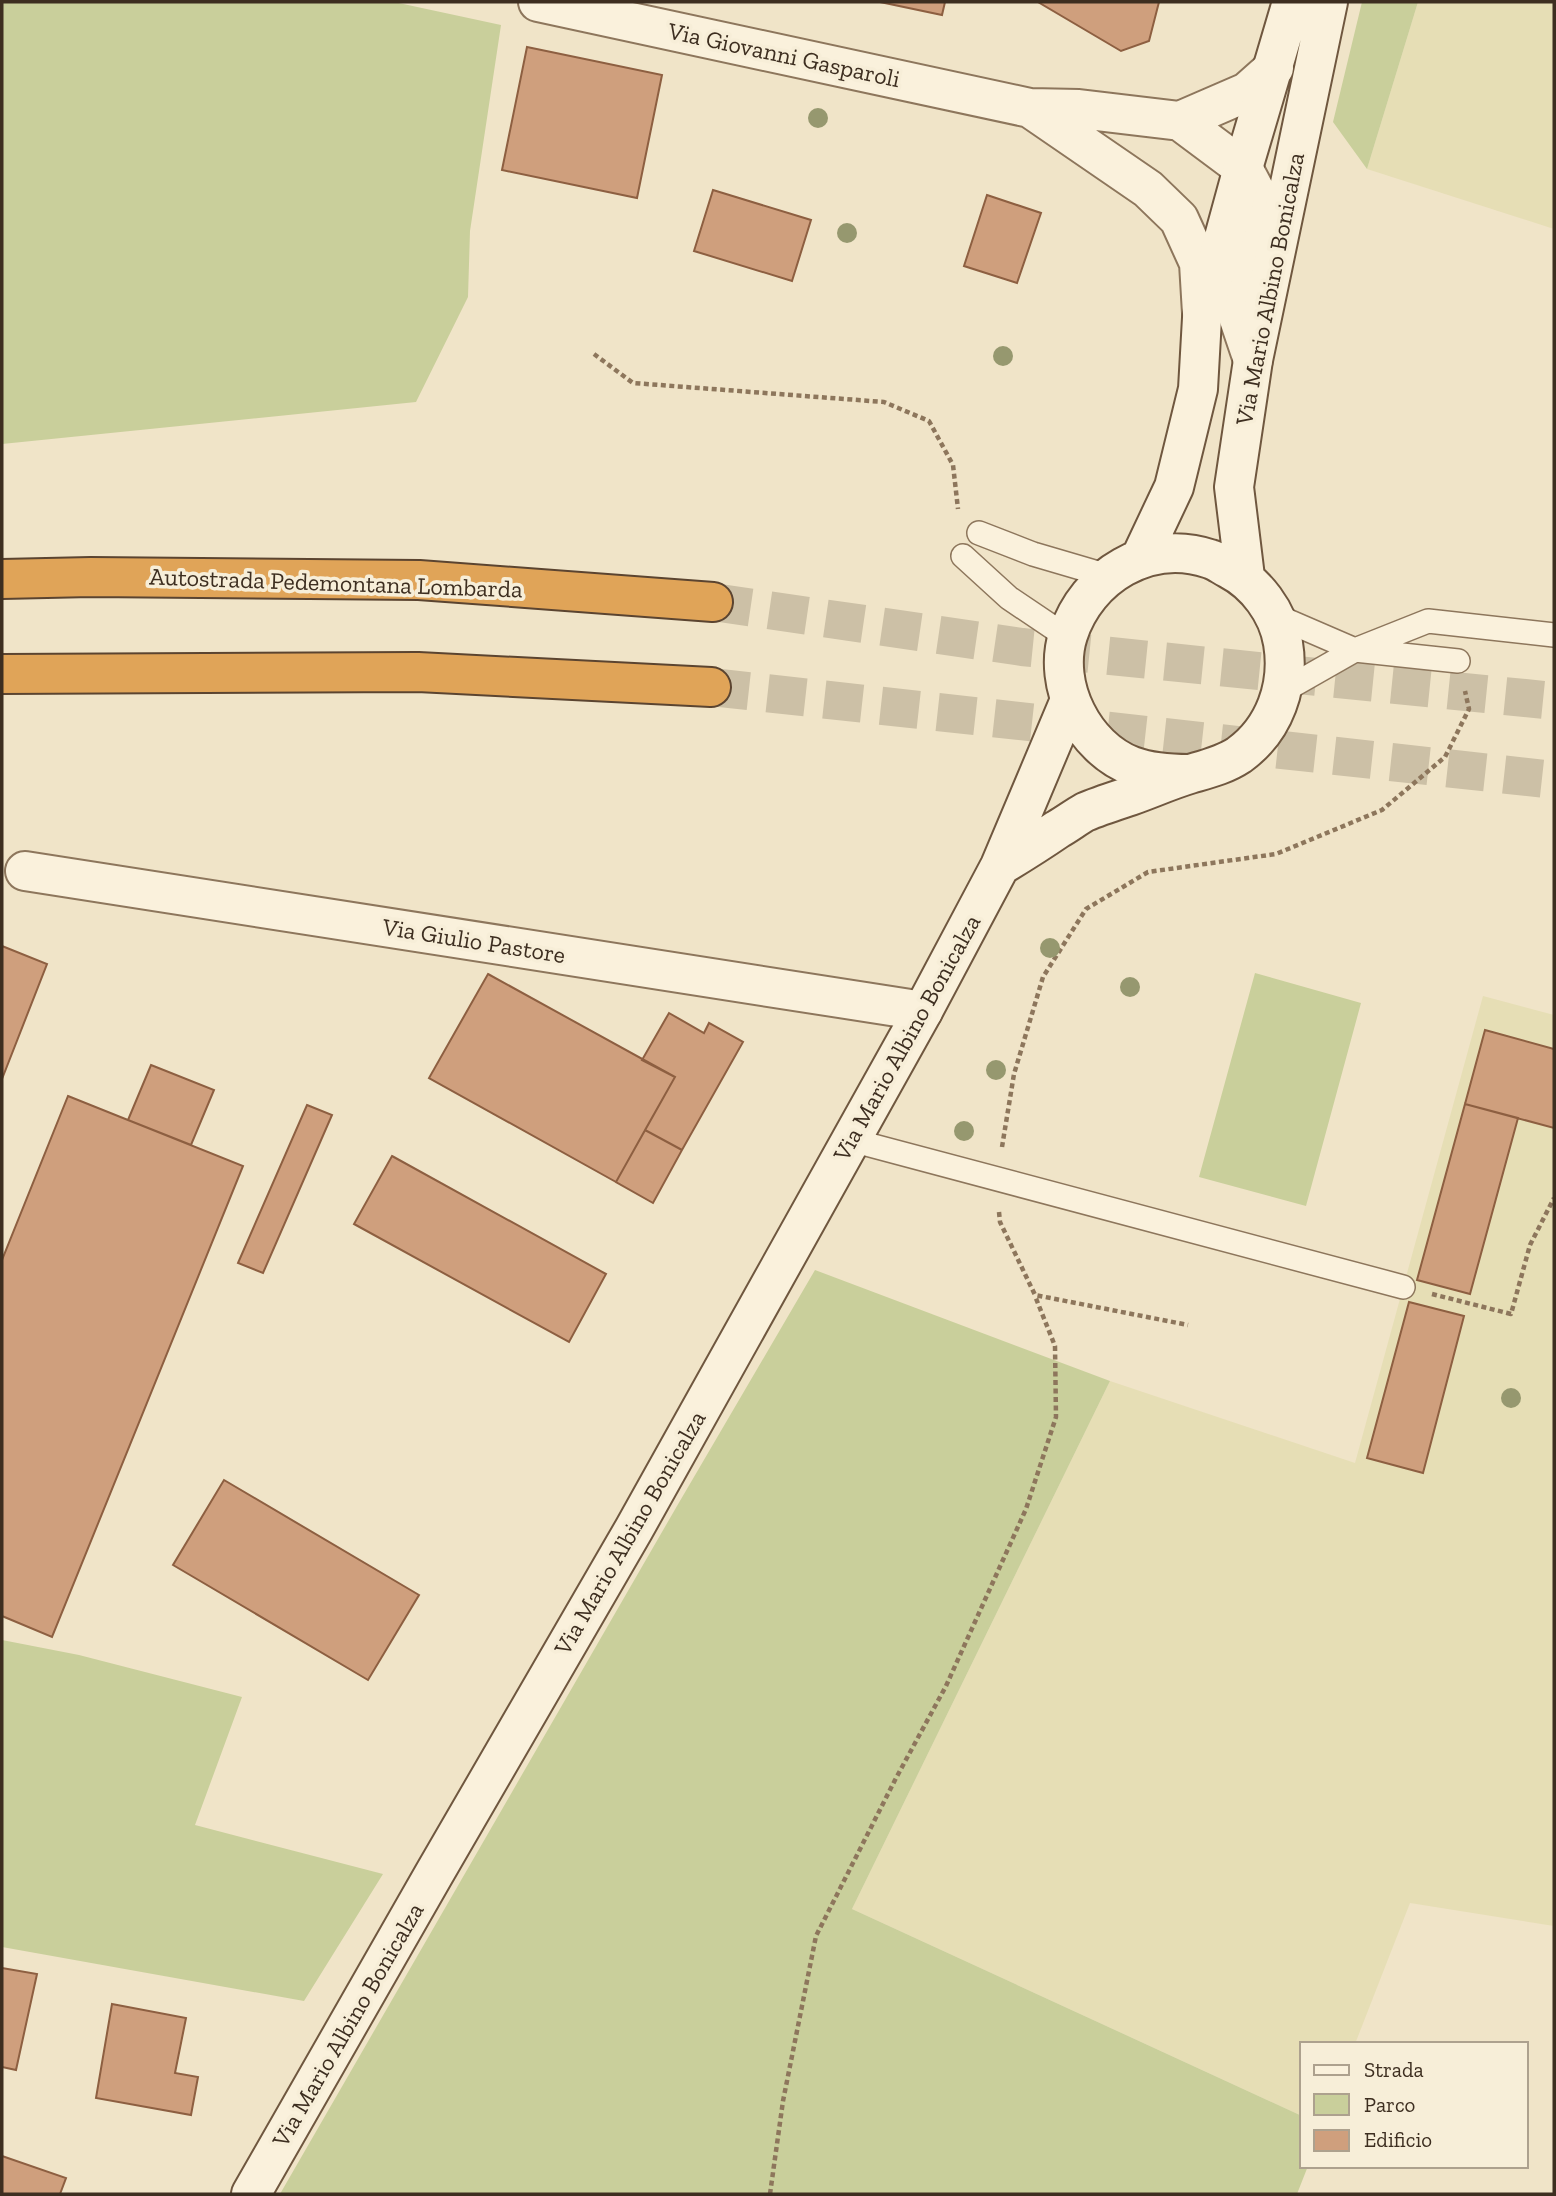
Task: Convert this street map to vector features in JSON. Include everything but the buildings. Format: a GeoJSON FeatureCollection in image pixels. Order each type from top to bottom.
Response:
{"type":"FeatureCollection","features":[{"type":"Feature","properties":{"kind":"highway","name":"Autostrada Pedemontana Lombarda"},"geometry":{"type":"LineString","coordinates":[[2,579],[91,577],[419,580],[713,602]]}},
{"type":"Feature","properties":{"kind":"highway"},"geometry":{"type":"LineString","coordinates":[[2,674],[418,672],[711,687]]}},
{"type":"Feature","properties":{"kind":"main road","name":"Via Giovanni Gasparoli"},"geometry":{"type":"LineString","coordinates":[[538,2],[1030,108],[1079,109],[1180,121],[1243,168],[1262,204],[1238,316],[1253,360]]}},
{"type":"Feature","properties":{"kind":"main road","name":"Via Mario Albino Bonicalza"},"geometry":{"type":"LineString","coordinates":[[1189,774],[1159,774],[1130,765],[1104,750],[1083,727],[1070,700],[1064,669],[1067,637],[1082,603],[1124,567],[1174,487],[1198,389],[1202,318],[1292,2]]}},
{"type":"Feature","properties":{"kind":"main road","name":"Via Mario Albino Bonicalza"},"geometry":{"type":"LineString","coordinates":[[1245,577],[1234,487],[1253,360],[1328,2]]}},
{"type":"Feature","properties":{"kind":"main road"},"geometry":{"type":"LineString","coordinates":[[1180,121],[1247,92],[1273,68]]}},
{"type":"Feature","properties":{"kind":"main road","name":"Via Giovanni Gasparoli"},"geometry":{"type":"LineString","coordinates":[[1030,108],[1148,189],[1179,219],[1199,263],[1202,318]]}},
{"type":"Feature","properties":{"kind":"main road","name":"Via Mario Albino Bonicalza"},"geometry":{"type":"LineString","coordinates":[[1000,866],[1084,813],[1215,767],[1238,755],[1258,737],[1273,716],[1283,691],[1286,665],[1283,640],[1274,615],[1260,593],[1245,577],[1210,559],[1175,553],[1124,567]]}},
{"type":"Feature","properties":{"kind":"main road","name":"Via Mario Albino Bonicalza"},"geometry":{"type":"LineString","coordinates":[[251,2194],[634,1529],[923,1011],[1000,866],[1070,700]]}},
{"type":"Feature","properties":{"kind":"main road","name":"Via Giulio Pastore"},"geometry":{"type":"LineString","coordinates":[[25,871],[923,1011]]}},
{"type":"Feature","properties":{"kind":"lane"},"geometry":{"type":"LineString","coordinates":[[979,533],[1033,554],[1124,567]]}},
{"type":"Feature","properties":{"kind":"lane"},"geometry":{"type":"LineString","coordinates":[[963,556],[1009,598],[1067,637]]}},
{"type":"Feature","properties":{"kind":"lane"},"geometry":{"type":"LineString","coordinates":[[1274,615],[1355,650],[1458,660]]}},
{"type":"Feature","properties":{"kind":"lane"},"geometry":{"type":"LineString","coordinates":[[1283,691],[1355,650],[1428,621],[1554,635]]}},
{"type":"Feature","properties":{"kind":"lane"},"geometry":{"type":"LineString","coordinates":[[851,1140],[1403,1287]]}},
{"type":"Feature","properties":{"kind":"path"},"geometry":{"type":"LineString","coordinates":[[594,354],[633,383],[884,402],[929,421],[953,465],[959,512]]}},
{"type":"Feature","properties":{"kind":"path"},"geometry":{"type":"LineString","coordinates":[[770,2194],[783,2101],[816,1936],[946,1686],[1026,1509],[1056,1417],[1055,1346],[1035,1295],[1000,1222],[997,1179],[1014,1074],[1043,977],[1086,909],[1148,872],[1276,854],[1382,810],[1445,757],[1469,709],[1458,660]]}},
{"type":"Feature","properties":{"kind":"path"},"geometry":{"type":"LineString","coordinates":[[1403,1287],[1511,1314],[1530,1245],[1554,1198]]}},
{"type":"Feature","properties":{"kind":"path"},"geometry":{"type":"LineString","coordinates":[[1035,1295],[1188,1325]]}},
{"type":"Feature","properties":{"kind":"shaded area"},"geometry":{"type":"Polygon","coordinates":[[[1418,2],[1554,2],[1554,229],[1367,169],[1418,2]]]}},
{"type":"Feature","properties":{"kind":"shaded area"},"geometry":{"type":"Polygon","coordinates":[[[1483,996],[1554,1015],[1554,1926],[1410,1903],[1356,2042],[1300,2042],[1300,2115],[852,1909],[1110,1381],[1355,1463],[1483,996]]]}},
{"type":"Feature","properties":{"kind":"green space"},"geometry":{"type":"Polygon","coordinates":[[[2,2],[394,2],[501,25],[470,231],[468,297],[416,402],[2,444],[2,2]]]}},
{"type":"Feature","properties":{"kind":"green space"},"geometry":{"type":"Polygon","coordinates":[[[1362,2],[1418,2],[1367,169],[1333,122],[1362,2]]]}},
{"type":"Feature","properties":{"kind":"green space"},"geometry":{"type":"Polygon","coordinates":[[[1255,973],[1361,1003],[1306,1206],[1199,1177],[1255,973]]]}},
{"type":"Feature","properties":{"kind":"green space"},"geometry":{"type":"Polygon","coordinates":[[[815,1270],[1110,1381],[852,1909],[1300,2115],[1300,2168],[1307,2168],[1297,2194],[280,2194],[815,1270]]]}},
{"type":"Feature","properties":{"kind":"green space"},"geometry":{"type":"Polygon","coordinates":[[[2,1640],[79,1655],[242,1697],[195,1825],[383,1874],[304,2001],[2,1947],[2,1640]]]}},
{"type":"Feature","properties":{"kind":"tunnel"},"geometry":{"type":"LineString","coordinates":[[713,602],[1022,647],[1554,701]]}},
{"type":"Feature","properties":{"kind":"tunnel"},"geometry":{"type":"LineString","coordinates":[[711,687],[1554,780]]}}]}
